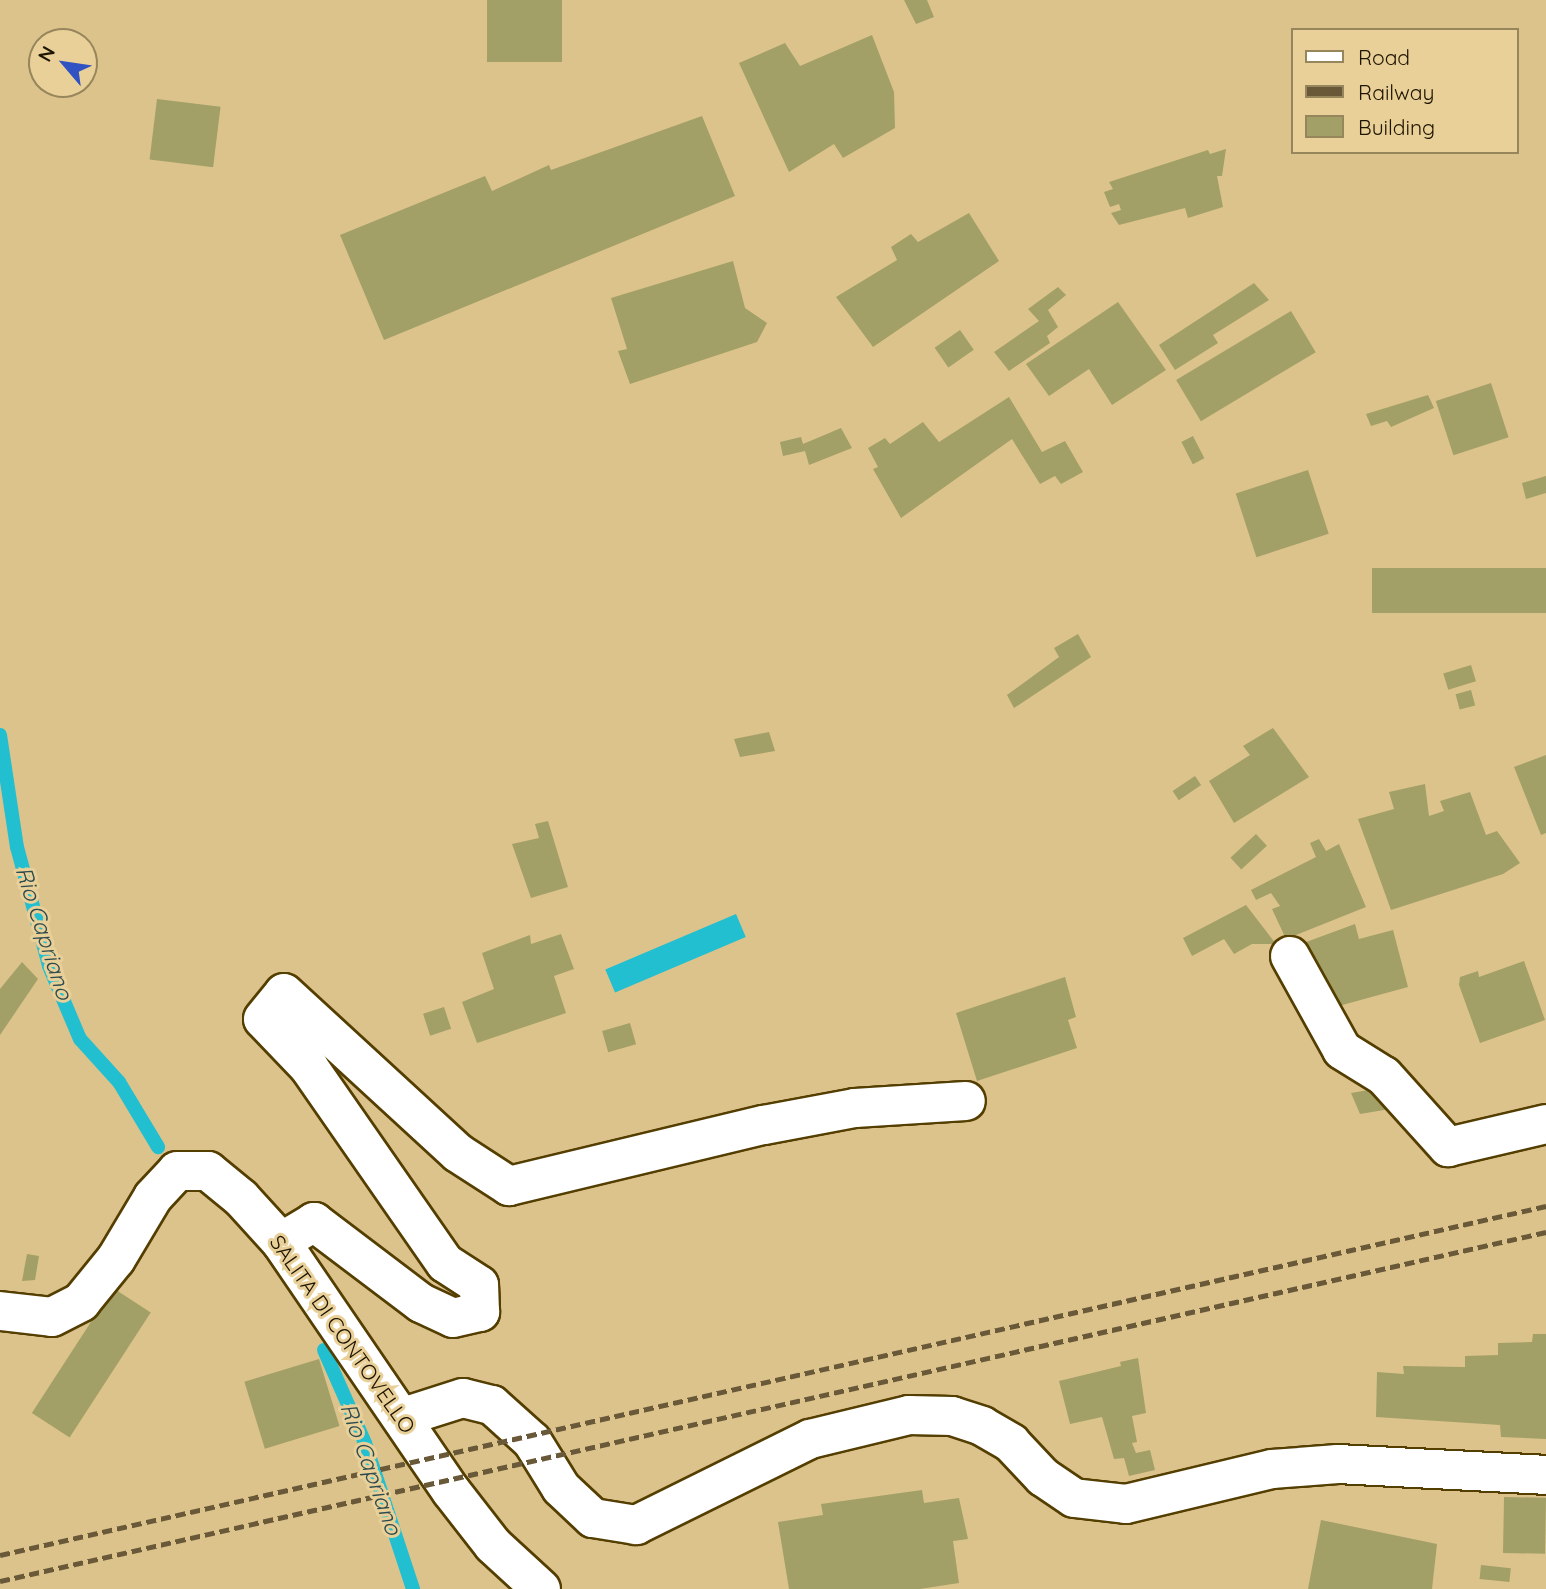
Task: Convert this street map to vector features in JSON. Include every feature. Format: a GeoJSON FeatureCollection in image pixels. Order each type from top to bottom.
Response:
{"type":"FeatureCollection","features":[{"type":"Feature","properties":{"kind":"street"},"geometry":{"type":"LineString","coordinates":[[1290,956],[1342,1050],[1384,1076],[1448,1147],[1546,1124]]}},
{"type":"Feature","properties":{"kind":"street"},"geometry":{"type":"LineString","coordinates":[[281,1242],[314,1222],[421,1303],[453,1318],[480,1312],[479,1285],[445,1263],[309,1067],[263,1019],[284,993],[440,1138],[509,1186],[764,1125],[855,1108],[966,1101]]}},
{"type":"Feature","properties":{"kind":"street","name":"SALITA DI CONTOVELLO"},"geometry":{"type":"LineString","coordinates":[[0,1311],[52,1317],[81,1302],[116,1259],[153,1197],[177,1171],[208,1171],[241,1198],[281,1242],[403,1416],[451,1491],[493,1545],[541,1589]]}},
{"type":"Feature","properties":{"kind":"street"},"geometry":{"type":"LineString","coordinates":[[403,1416],[463,1398],[492,1405],[532,1441],[561,1488],[593,1518],[636,1525],[810,1439],[909,1415],[952,1416],[982,1426],[1011,1443],[1043,1477],[1074,1498],[1126,1504],[1272,1469],[1338,1464],[1546,1475]]}},
{"type":"Feature","properties":{"kind":"water"},"geometry":{"type":"Polygon","coordinates":[[[736,914],[746,937],[615,992],[605,969],[736,914]]]}},
{"type":"Feature","properties":{"kind":"building"},"geometry":{"type":"Polygon","coordinates":[[[487,0],[562,0],[562,62],[487,62],[487,0]]]}},
{"type":"Feature","properties":{"kind":"building"},"geometry":{"type":"Polygon","coordinates":[[[904,0],[927,0],[934,17],[916,24],[904,0]]]}},
{"type":"Feature","properties":{"kind":"building"},"geometry":{"type":"Polygon","coordinates":[[[872,35],[894,92],[895,128],[843,158],[834,144],[789,172],[739,63],[785,43],[800,66],[872,35]]]}},
{"type":"Feature","properties":{"kind":"building"},"geometry":{"type":"Polygon","coordinates":[[[157,99],[221,107],[213,167],[150,160],[157,99]]]}},
{"type":"Feature","properties":{"kind":"building"},"geometry":{"type":"Polygon","coordinates":[[[702,116],[735,196],[384,340],[340,235],[485,176],[492,191],[549,165],[551,170],[702,116]]]}},
{"type":"Feature","properties":{"kind":"building"},"geometry":{"type":"Polygon","coordinates":[[[1226,149],[1222,176],[1217,176],[1223,207],[1188,218],[1185,208],[1119,225],[1111,213],[1121,210],[1119,204],[1110,207],[1104,192],[1113,189],[1109,182],[1208,150],[1210,154],[1226,149]]]}},
{"type":"Feature","properties":{"kind":"building"},"geometry":{"type":"Polygon","coordinates":[[[969,213],[999,261],[873,347],[836,297],[897,260],[891,247],[911,234],[918,242],[969,213]]]}},
{"type":"Feature","properties":{"kind":"building"},"geometry":{"type":"Polygon","coordinates":[[[733,261],[745,308],[767,323],[757,342],[630,384],[618,351],[627,349],[611,298],[733,261]]]}},
{"type":"Feature","properties":{"kind":"building"},"geometry":{"type":"Polygon","coordinates":[[[1254,283],[1269,300],[1213,335],[1218,343],[1175,370],[1159,345],[1254,283]]]}},
{"type":"Feature","properties":{"kind":"building"},"geometry":{"type":"Polygon","coordinates":[[[1058,287],[1066,295],[1048,310],[1058,327],[1047,336],[1050,343],[1009,371],[994,352],[1039,321],[1028,309],[1058,287]]]}},
{"type":"Feature","properties":{"kind":"building"},"geometry":{"type":"Polygon","coordinates":[[[1118,302],[1166,370],[1112,405],[1089,369],[1049,396],[1026,364],[1118,302]]]}},
{"type":"Feature","properties":{"kind":"building"},"geometry":{"type":"Polygon","coordinates":[[[1291,311],[1316,352],[1201,421],[1176,380],[1291,311]]]}},
{"type":"Feature","properties":{"kind":"building"},"geometry":{"type":"Polygon","coordinates":[[[960,330],[974,350],[948,367],[935,348],[960,330]]]}},
{"type":"Feature","properties":{"kind":"building"},"geometry":{"type":"Polygon","coordinates":[[[1491,383],[1509,437],[1453,455],[1436,401],[1491,383]]]}},
{"type":"Feature","properties":{"kind":"building"},"geometry":{"type":"Polygon","coordinates":[[[1428,395],[1434,408],[1391,427],[1387,421],[1371,426],[1366,414],[1428,395]]]}},
{"type":"Feature","properties":{"kind":"building"},"geometry":{"type":"Polygon","coordinates":[[[1009,397],[1042,452],[1065,441],[1083,472],[1061,484],[1055,476],[1040,484],[1012,439],[901,518],[873,469],[878,467],[868,448],[885,438],[890,444],[923,422],[939,442],[1009,397]]]}},
{"type":"Feature","properties":{"kind":"building"},"geometry":{"type":"Polygon","coordinates":[[[841,428],[852,448],[809,465],[805,451],[783,456],[780,442],[801,437],[803,444],[841,428]]]}},
{"type":"Feature","properties":{"kind":"building"},"geometry":{"type":"Polygon","coordinates":[[[1193,436],[1204,458],[1193,464],[1181,442],[1193,436]]]}},
{"type":"Feature","properties":{"kind":"building"},"geometry":{"type":"Polygon","coordinates":[[[1308,470],[1329,534],[1256,557],[1236,493],[1308,470]]]}},
{"type":"Feature","properties":{"kind":"building"},"geometry":{"type":"Polygon","coordinates":[[[1546,476],[1546,493],[1526,499],[1522,483],[1546,476]]]}},
{"type":"Feature","properties":{"kind":"building"},"geometry":{"type":"Polygon","coordinates":[[[1372,568],[1546,568],[1546,613],[1372,613],[1372,568]]]}},
{"type":"Feature","properties":{"kind":"building"},"geometry":{"type":"Polygon","coordinates":[[[1078,634],[1091,657],[1014,708],[1007,695],[1059,657],[1054,648],[1078,634]]]}},
{"type":"Feature","properties":{"kind":"building"},"geometry":{"type":"Polygon","coordinates":[[[1471,665],[1476,681],[1448,690],[1443,673],[1471,665]]]}},
{"type":"Feature","properties":{"kind":"building"},"geometry":{"type":"Polygon","coordinates":[[[1471,690],[1475,705],[1460,710],[1456,694],[1471,690]]]}},
{"type":"Feature","properties":{"kind":"building"},"geometry":{"type":"Polygon","coordinates":[[[1273,728],[1309,777],[1234,823],[1209,781],[1250,755],[1243,746],[1273,728]]]}},
{"type":"Feature","properties":{"kind":"building"},"geometry":{"type":"Polygon","coordinates":[[[769,732],[775,751],[740,757],[734,739],[769,732]]]}},
{"type":"Feature","properties":{"kind":"building"},"geometry":{"type":"Polygon","coordinates":[[[1546,755],[1546,833],[1541,835],[1514,767],[1546,755]]]}},
{"type":"Feature","properties":{"kind":"building"},"geometry":{"type":"Polygon","coordinates":[[[1195,776],[1201,785],[1179,800],[1173,791],[1195,776]]]}},
{"type":"Feature","properties":{"kind":"building"},"geometry":{"type":"Polygon","coordinates":[[[1425,784],[1429,816],[1444,811],[1440,801],[1470,792],[1486,835],[1497,831],[1520,863],[1503,874],[1391,910],[1358,819],[1394,809],[1389,792],[1425,784]]]}},
{"type":"Feature","properties":{"kind":"building"},"geometry":{"type":"Polygon","coordinates":[[[548,821],[568,887],[531,898],[512,844],[539,838],[535,824],[548,821]]]}},
{"type":"Feature","properties":{"kind":"building"},"geometry":{"type":"Polygon","coordinates":[[[1256,834],[1267,846],[1241,870],[1230,858],[1256,834]]]}},
{"type":"Feature","properties":{"kind":"building"},"geometry":{"type":"Polygon","coordinates":[[[1319,839],[1326,851],[1339,844],[1366,907],[1286,939],[1272,909],[1280,906],[1271,893],[1256,900],[1251,890],[1316,857],[1310,843],[1319,839]]]}},
{"type":"Feature","properties":{"kind":"building"},"geometry":{"type":"Polygon","coordinates":[[[1246,905],[1276,944],[1252,944],[1234,954],[1224,939],[1192,956],[1183,938],[1246,905]]]}},
{"type":"Feature","properties":{"kind":"building"},"geometry":{"type":"Polygon","coordinates":[[[1355,924],[1359,939],[1393,930],[1408,987],[1335,1007],[1319,966],[1308,971],[1298,945],[1355,924]]]}},
{"type":"Feature","properties":{"kind":"building"},"geometry":{"type":"Polygon","coordinates":[[[561,934],[574,969],[554,976],[566,1013],[477,1043],[462,1002],[494,989],[482,953],[530,935],[531,944],[561,934]]]}},
{"type":"Feature","properties":{"kind":"building"},"geometry":{"type":"Polygon","coordinates":[[[1524,961],[1545,1020],[1480,1043],[1459,985],[1460,977],[1478,971],[1479,977],[1524,961]]]}},
{"type":"Feature","properties":{"kind":"building"},"geometry":{"type":"Polygon","coordinates":[[[22,962],[38,979],[0,1035],[0,989],[22,962]]]}},
{"type":"Feature","properties":{"kind":"building"},"geometry":{"type":"Polygon","coordinates":[[[1065,977],[1076,1017],[1068,1020],[1077,1048],[977,1081],[956,1013],[1065,977]]]}},
{"type":"Feature","properties":{"kind":"building"},"geometry":{"type":"Polygon","coordinates":[[[444,1007],[451,1029],[430,1036],[423,1014],[444,1007]]]}},
{"type":"Feature","properties":{"kind":"building"},"geometry":{"type":"Polygon","coordinates":[[[630,1023],[636,1044],[608,1052],[602,1031],[630,1023]]]}},
{"type":"Feature","properties":{"kind":"building"},"geometry":{"type":"Polygon","coordinates":[[[1386,1087],[1390,1109],[1360,1114],[1351,1093],[1386,1087]]]}},
{"type":"Feature","properties":{"kind":"building"},"geometry":{"type":"Polygon","coordinates":[[[27,1254],[39,1256],[35,1280],[22,1281],[27,1254]]]}},
{"type":"Feature","properties":{"kind":"building"},"geometry":{"type":"Polygon","coordinates":[[[113,1288],[151,1313],[70,1437],[32,1413],[113,1288]]]}},
{"type":"Feature","properties":{"kind":"building"},"geometry":{"type":"Polygon","coordinates":[[[1533,1334],[1546,1334],[1546,1439],[1501,1437],[1500,1425],[1376,1417],[1377,1372],[1404,1374],[1403,1366],[1465,1367],[1465,1356],[1498,1355],[1498,1343],[1532,1342],[1533,1334]]]}},
{"type":"Feature","properties":{"kind":"building"},"geometry":{"type":"Polygon","coordinates":[[[1138,1358],[1146,1413],[1132,1416],[1137,1442],[1132,1443],[1136,1453],[1150,1450],[1155,1470],[1129,1476],[1124,1458],[1114,1459],[1102,1417],[1070,1424],[1059,1381],[1121,1366],[1120,1362],[1138,1358]]]}},
{"type":"Feature","properties":{"kind":"building"},"geometry":{"type":"Polygon","coordinates":[[[319,1359],[339,1426],[265,1449],[244,1382],[319,1359]]]}},
{"type":"Feature","properties":{"kind":"building"},"geometry":{"type":"Polygon","coordinates":[[[922,1490],[924,1503],[959,1498],[968,1539],[953,1541],[959,1583],[920,1589],[789,1589],[778,1522],[823,1515],[821,1504],[922,1490]]]}},
{"type":"Feature","properties":{"kind":"building"},"geometry":{"type":"Polygon","coordinates":[[[1504,1497],[1546,1498],[1545,1554],[1503,1553],[1504,1497]]]}},
{"type":"Feature","properties":{"kind":"building"},"geometry":{"type":"Polygon","coordinates":[[[1321,1520],[1437,1544],[1432,1589],[1308,1589],[1321,1520]]]}},
{"type":"Feature","properties":{"kind":"building"},"geometry":{"type":"Polygon","coordinates":[[[1481,1565],[1511,1568],[1509,1582],[1480,1579],[1481,1565]]]}},
{"type":"Feature","properties":{"kind":"waterway","name":"Rio Capriano"},"geometry":{"type":"LineString","coordinates":[[0,735],[17,847],[49,966],[80,1039],[119,1082],[158,1147]]}},
{"type":"Feature","properties":{"kind":"waterway","name":"Rio Capriano"},"geometry":{"type":"LineString","coordinates":[[324,1350],[365,1443],[413,1589]]}},
{"type":"Feature","properties":{"kind":"railway"},"geometry":{"type":"LineString","coordinates":[[0,1555],[1546,1206]]}},
{"type":"Feature","properties":{"kind":"railway"},"geometry":{"type":"LineString","coordinates":[[0,1581],[1546,1232]]}}]}
